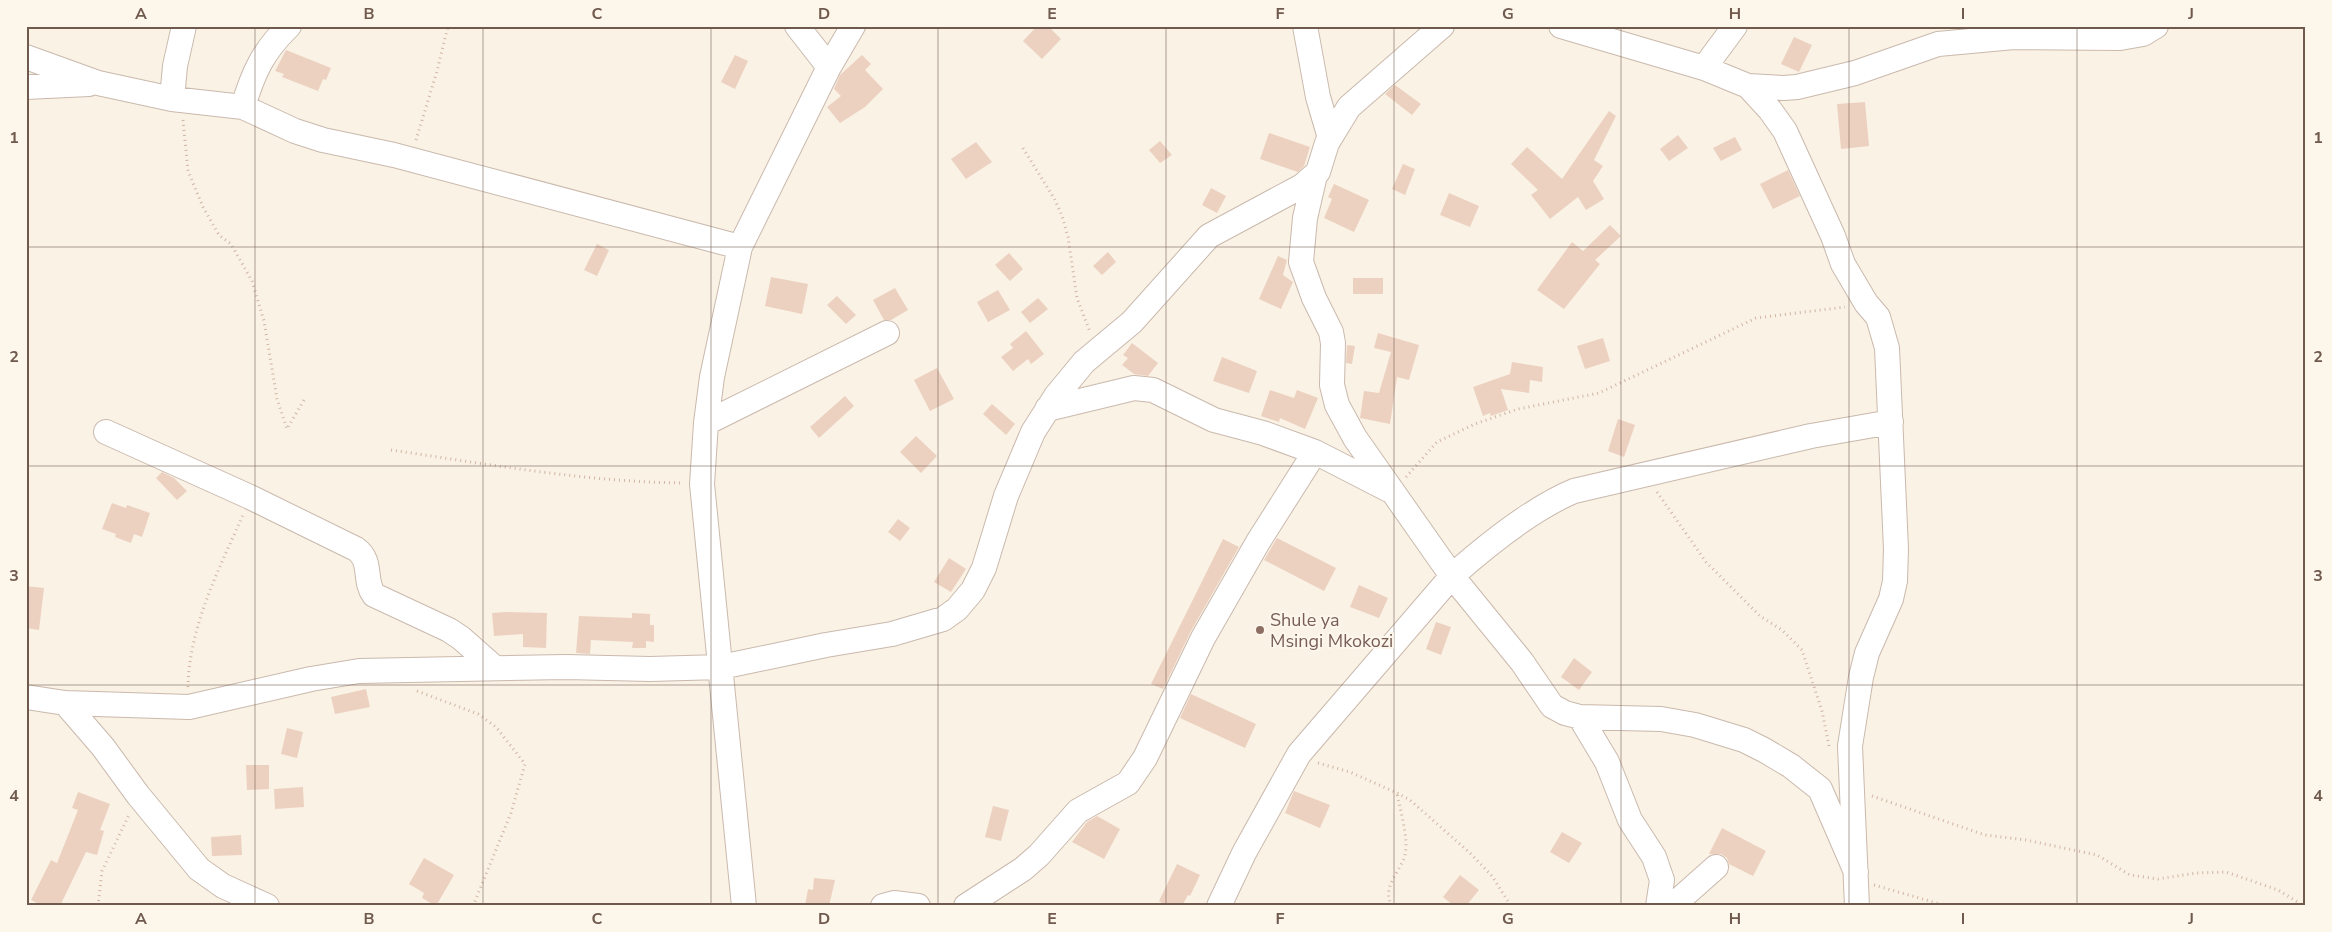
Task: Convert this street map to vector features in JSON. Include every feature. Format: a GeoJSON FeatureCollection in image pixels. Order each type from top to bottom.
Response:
{"type":"FeatureCollection","features":[{"type":"Feature","properties":{"kind":"street"},"geometry":{"type":"LineString","coordinates":[[176,100],[176,66],[184,26]]}},
{"type":"Feature","properties":{"kind":"street"},"geometry":{"type":"LineString","coordinates":[[243,107],[251,80],[261,58],[289,26]]}},
{"type":"Feature","properties":{"kind":"street"},"geometry":{"type":"LineString","coordinates":[[797,26],[829,67]]}},
{"type":"Feature","properties":{"kind":"street"},"geometry":{"type":"LineString","coordinates":[[744,906],[702,484],[706,423],[712,376],[740,247],[829,67],[853,26]]}},
{"type":"Feature","properties":{"kind":"street"},"geometry":{"type":"LineString","coordinates":[[1305,26],[1314,79],[1330,138]]}},
{"type":"Feature","properties":{"kind":"street"},"geometry":{"type":"LineString","coordinates":[[26,697],[65,703],[189,707],[311,679],[359,671],[566,666],[671,669],[721,667],[926,626],[943,619],[957,609],[973,590],[984,568],[1006,496],[1033,432],[1047,409],[1084,362],[1132,322],[1209,236],[1302,186],[1315,175],[1320,169],[1330,138],[1348,107],[1442,26]]}},
{"type":"Feature","properties":{"kind":"street"},"geometry":{"type":"LineString","coordinates":[[1561,26],[1704,68],[1748,86],[1797,87],[1855,73],[1938,44],[2014,37],[2120,38],[2143,34],[2156,26]]}},
{"type":"Feature","properties":{"kind":"street"},"geometry":{"type":"LineString","coordinates":[[1704,68],[1735,26]]}},
{"type":"Feature","properties":{"kind":"street"},"geometry":{"type":"LineString","coordinates":[[26,57],[98,84],[176,100],[243,107],[277,124],[323,140],[421,162],[740,247]]}},
{"type":"Feature","properties":{"kind":"street"},"geometry":{"type":"LineString","coordinates":[[26,86],[98,84]]}},
{"type":"Feature","properties":{"kind":"street"},"geometry":{"type":"LineString","coordinates":[[1748,86],[1770,110],[1785,131],[1821,209],[1843,264],[1866,303],[1878,317],[1888,348],[1896,548],[1895,581],[1882,624],[1867,653],[1858,690],[1850,746],[1857,906]]}},
{"type":"Feature","properties":{"kind":"street"},"geometry":{"type":"LineString","coordinates":[[1315,175],[1305,218],[1301,262],[1314,298],[1331,332],[1333,393],[1337,406],[1355,438],[1452,576],[1522,662],[1552,706],[1565,713],[1580,717],[1661,719],[1695,725],[1744,740],[1764,750],[1791,766],[1820,789],[1856,876]]}},
{"type":"Feature","properties":{"kind":"street"},"geometry":{"type":"LineString","coordinates":[[706,423],[887,332]]}},
{"type":"Feature","properties":{"kind":"street"},"geometry":{"type":"LineString","coordinates":[[1047,409],[1093,397],[1144,388],[1165,394],[1214,420],[1263,433],[1315,452],[1392,492]]}},
{"type":"Feature","properties":{"kind":"street"},"geometry":{"type":"LineString","coordinates":[[1218,906],[1244,853],[1299,754],[1452,576],[1474,556],[1558,498],[1574,491],[1646,476],[1811,436],[1891,422]]}},
{"type":"Feature","properties":{"kind":"street"},"geometry":{"type":"LineString","coordinates":[[106,432],[250,497],[359,551],[365,558],[368,585],[374,595],[449,630],[495,668]]}},
{"type":"Feature","properties":{"kind":"street"},"geometry":{"type":"LineString","coordinates":[[966,906],[1023,869],[1039,855],[1078,811],[1128,783],[1145,758],[1203,638],[1258,542],[1315,452]]}},
{"type":"Feature","properties":{"kind":"street"},"geometry":{"type":"LineString","coordinates":[[65,703],[103,747],[138,795],[204,874],[223,886],[267,906]]}},
{"type":"Feature","properties":{"kind":"street"},"geometry":{"type":"LineString","coordinates":[[1580,717],[1607,762],[1630,820],[1654,857],[1662,880],[1658,906]]}},
{"type":"Feature","properties":{"kind":"street"},"geometry":{"type":"LineString","coordinates":[[1672,906],[1716,868]]}},
{"type":"Feature","properties":{"kind":"street"},"geometry":{"type":"LineString","coordinates":[[883,906],[894,903],[918,906]]}},
{"type":"Feature","properties":{"kind":"path"},"geometry":{"type":"LineString","coordinates":[[421,162],[415,141],[437,71],[448,26]]}},
{"type":"Feature","properties":{"kind":"path"},"geometry":{"type":"LineString","coordinates":[[176,100],[188,171],[203,207],[219,235],[231,244],[252,281],[264,321],[277,399],[287,429],[304,400]]}},
{"type":"Feature","properties":{"kind":"path"},"geometry":{"type":"LineString","coordinates":[[1023,148],[1054,198],[1062,216],[1068,237],[1077,298],[1097,351]]}},
{"type":"Feature","properties":{"kind":"path"},"geometry":{"type":"LineString","coordinates":[[1392,492],[1437,442],[1476,424],[1518,409],[1599,392],[1756,318],[1834,310],[1866,303]]}},
{"type":"Feature","properties":{"kind":"path"},"geometry":{"type":"LineString","coordinates":[[391,450],[495,466],[644,483],[702,484]]}},
{"type":"Feature","properties":{"kind":"path"},"geometry":{"type":"LineString","coordinates":[[1646,476],[1706,562],[1760,616],[1782,630],[1802,650],[1822,711],[1830,753]]}},
{"type":"Feature","properties":{"kind":"path"},"geometry":{"type":"LineString","coordinates":[[189,707],[190,656],[210,592],[250,497]]}},
{"type":"Feature","properties":{"kind":"path"},"geometry":{"type":"LineString","coordinates":[[413,689],[478,714],[496,727],[525,764],[510,813],[472,906]]}},
{"type":"Feature","properties":{"kind":"path"},"geometry":{"type":"LineString","coordinates":[[1299,754],[1320,764],[1350,772],[1397,793],[1425,812],[1492,876],[1511,906]]}},
{"type":"Feature","properties":{"kind":"path"},"geometry":{"type":"LineString","coordinates":[[1851,789],[1985,835],[2026,840],[2097,855],[2130,875],[2158,880],[2198,873],[2226,872],[2278,890],[2304,906]]}},
{"type":"Feature","properties":{"kind":"path"},"geometry":{"type":"LineString","coordinates":[[1392,906],[1387,896],[1389,888],[1406,853],[1397,793]]}},
{"type":"Feature","properties":{"kind":"path"},"geometry":{"type":"LineString","coordinates":[[98,906],[102,871],[138,795]]}},
{"type":"Feature","properties":{"kind":"path"},"geometry":{"type":"LineString","coordinates":[[1856,876],[1947,906]]}},
{"type":"Feature","properties":{"kind":"building"},"geometry":{"type":"Polygon","coordinates":[[[1037,26],[1048,26],[1061,39],[1042,59],[1023,41],[1037,26]]]}},
{"type":"Feature","properties":{"kind":"building"},"geometry":{"type":"Polygon","coordinates":[[[1794,37],[1812,45],[1799,72],[1781,64],[1794,37]]]}},
{"type":"Feature","properties":{"kind":"building"},"geometry":{"type":"Polygon","coordinates":[[[286,50],[331,68],[326,80],[323,79],[318,91],[282,77],[284,74],[275,71],[286,50]]]}},
{"type":"Feature","properties":{"kind":"building"},"geometry":{"type":"Polygon","coordinates":[[[735,55],[748,61],[735,89],[721,82],[735,55]]]}},
{"type":"Feature","properties":{"kind":"building"},"geometry":{"type":"Polygon","coordinates":[[[862,55],[871,64],[865,70],[883,89],[865,107],[840,123],[827,107],[841,96],[834,89],[840,75],[862,55]]]}},
{"type":"Feature","properties":{"kind":"building"},"geometry":{"type":"Polygon","coordinates":[[[1395,85],[1421,104],[1412,115],[1385,94],[1395,85]]]}},
{"type":"Feature","properties":{"kind":"building"},"geometry":{"type":"Polygon","coordinates":[[[1865,102],[1869,146],[1841,149],[1837,104],[1865,102]]]}},
{"type":"Feature","properties":{"kind":"building"},"geometry":{"type":"Polygon","coordinates":[[[1609,111],[1616,116],[1594,160],[1603,166],[1593,181],[1604,199],[1586,210],[1578,197],[1550,219],[1531,195],[1538,190],[1511,164],[1527,147],[1562,179],[1609,111]]]}},
{"type":"Feature","properties":{"kind":"building"},"geometry":{"type":"Polygon","coordinates":[[[1269,133],[1310,147],[1304,166],[1298,172],[1260,159],[1269,133]]]}},
{"type":"Feature","properties":{"kind":"building"},"geometry":{"type":"Polygon","coordinates":[[[1678,135],[1688,148],[1669,161],[1660,149],[1678,135]]]}},
{"type":"Feature","properties":{"kind":"building"},"geometry":{"type":"Polygon","coordinates":[[[1735,137],[1742,150],[1721,161],[1713,148],[1735,137]]]}},
{"type":"Feature","properties":{"kind":"building"},"geometry":{"type":"Polygon","coordinates":[[[1160,141],[1172,155],[1160,163],[1149,150],[1160,141]]]}},
{"type":"Feature","properties":{"kind":"building"},"geometry":{"type":"Polygon","coordinates":[[[976,142],[992,162],[966,179],[951,159],[976,142]]]}},
{"type":"Feature","properties":{"kind":"building"},"geometry":{"type":"Polygon","coordinates":[[[1403,164],[1415,169],[1405,195],[1392,189],[1403,164]]]}},
{"type":"Feature","properties":{"kind":"building"},"geometry":{"type":"Polygon","coordinates":[[[1788,170],[1800,196],[1773,209],[1760,184],[1788,170]]]}},
{"type":"Feature","properties":{"kind":"building"},"geometry":{"type":"Polygon","coordinates":[[[1334,184],[1369,200],[1354,232],[1324,218],[1332,199],[1328,197],[1334,184]]]}},
{"type":"Feature","properties":{"kind":"building"},"geometry":{"type":"Polygon","coordinates":[[[1211,188],[1226,196],[1217,213],[1202,205],[1211,188]]]}},
{"type":"Feature","properties":{"kind":"building"},"geometry":{"type":"Polygon","coordinates":[[[1449,193],[1479,206],[1470,227],[1440,215],[1449,193]]]}},
{"type":"Feature","properties":{"kind":"building"},"geometry":{"type":"Polygon","coordinates":[[[1610,225],[1621,236],[1595,260],[1600,264],[1564,309],[1537,290],[1572,242],[1583,251],[1610,225]]]}},
{"type":"Feature","properties":{"kind":"building"},"geometry":{"type":"Polygon","coordinates":[[[597,244],[609,250],[597,276],[584,270],[597,244]]]}},
{"type":"Feature","properties":{"kind":"building"},"geometry":{"type":"Polygon","coordinates":[[[1108,252],[1116,262],[1102,275],[1093,266],[1108,252]]]}},
{"type":"Feature","properties":{"kind":"building"},"geometry":{"type":"Polygon","coordinates":[[[1009,253],[1023,269],[1010,281],[995,265],[1009,253]]]}},
{"type":"Feature","properties":{"kind":"building"},"geometry":{"type":"Polygon","coordinates":[[[1278,256],[1287,260],[1283,275],[1293,282],[1281,309],[1259,299],[1278,256]]]}},
{"type":"Feature","properties":{"kind":"building"},"geometry":{"type":"Polygon","coordinates":[[[771,277],[808,284],[802,314],[765,306],[771,277]]]}},
{"type":"Feature","properties":{"kind":"building"},"geometry":{"type":"Polygon","coordinates":[[[1353,278],[1383,278],[1383,294],[1353,294],[1353,278]]]}},
{"type":"Feature","properties":{"kind":"building"},"geometry":{"type":"Polygon","coordinates":[[[895,288],[908,310],[891,320],[884,320],[873,300],[895,288]]]}},
{"type":"Feature","properties":{"kind":"building"},"geometry":{"type":"Polygon","coordinates":[[[998,290],[1010,310],[988,322],[977,302],[998,290]]]}},
{"type":"Feature","properties":{"kind":"building"},"geometry":{"type":"Polygon","coordinates":[[[837,296],[856,315],[846,324],[827,305],[837,296]]]}},
{"type":"Feature","properties":{"kind":"building"},"geometry":{"type":"Polygon","coordinates":[[[1038,298],[1048,309],[1030,323],[1021,312],[1038,298]]]}},
{"type":"Feature","properties":{"kind":"building"},"geometry":{"type":"Polygon","coordinates":[[[1026,331],[1044,354],[1031,364],[1028,359],[1013,371],[1001,357],[1013,348],[1010,344],[1026,331]]]}},
{"type":"Feature","properties":{"kind":"building"},"geometry":{"type":"Polygon","coordinates":[[[1378,333],[1419,345],[1409,380],[1397,377],[1390,424],[1360,418],[1364,391],[1379,393],[1391,352],[1374,348],[1378,333]]]}},
{"type":"Feature","properties":{"kind":"building"},"geometry":{"type":"Polygon","coordinates":[[[1603,338],[1610,361],[1585,369],[1577,346],[1603,338]]]}},
{"type":"Feature","properties":{"kind":"building"},"geometry":{"type":"Polygon","coordinates":[[[1132,343],[1158,363],[1148,376],[1134,374],[1122,365],[1128,358],[1123,355],[1132,343]]]}},
{"type":"Feature","properties":{"kind":"building"},"geometry":{"type":"Polygon","coordinates":[[[1347,345],[1355,346],[1352,364],[1346,363],[1347,345]]]}},
{"type":"Feature","properties":{"kind":"building"},"geometry":{"type":"Polygon","coordinates":[[[1222,357],[1257,371],[1249,393],[1213,381],[1222,357]]]}},
{"type":"Feature","properties":{"kind":"building"},"geometry":{"type":"Polygon","coordinates":[[[1512,362],[1543,367],[1542,382],[1530,380],[1529,393],[1501,389],[1508,410],[1491,416],[1490,413],[1483,416],[1473,387],[1510,374],[1512,362]]]}},
{"type":"Feature","properties":{"kind":"building"},"geometry":{"type":"Polygon","coordinates":[[[937,368],[954,399],[930,411],[914,380],[937,368]]]}},
{"type":"Feature","properties":{"kind":"building"},"geometry":{"type":"Polygon","coordinates":[[[1270,390],[1294,398],[1297,390],[1318,398],[1305,429],[1280,418],[1279,422],[1261,416],[1270,390]]]}},
{"type":"Feature","properties":{"kind":"building"},"geometry":{"type":"Polygon","coordinates":[[[845,396],[854,406],[819,438],[810,427],[845,396]]]}},
{"type":"Feature","properties":{"kind":"building"},"geometry":{"type":"Polygon","coordinates":[[[992,404],[1015,424],[1006,435],[983,414],[992,404]]]}},
{"type":"Feature","properties":{"kind":"building"},"geometry":{"type":"Polygon","coordinates":[[[1618,419],[1635,425],[1624,457],[1608,451],[1618,419]]]}},
{"type":"Feature","properties":{"kind":"building"},"geometry":{"type":"Polygon","coordinates":[[[916,436],[937,456],[921,473],[900,452],[916,436]]]}},
{"type":"Feature","properties":{"kind":"building"},"geometry":{"type":"Polygon","coordinates":[[[162,472],[174,478],[187,491],[177,500],[156,478],[162,472]]]}},
{"type":"Feature","properties":{"kind":"building"},"geometry":{"type":"Polygon","coordinates":[[[112,503],[126,508],[127,505],[150,513],[142,537],[134,534],[131,543],[115,537],[116,534],[102,529],[112,503]]]}},
{"type":"Feature","properties":{"kind":"building"},"geometry":{"type":"Polygon","coordinates":[[[898,519],[910,528],[900,541],[888,532],[898,519]]]}},
{"type":"Feature","properties":{"kind":"building"},"geometry":{"type":"Polygon","coordinates":[[[1277,538],[1336,568],[1324,591],[1264,560],[1277,538]]]}},
{"type":"Feature","properties":{"kind":"building"},"geometry":{"type":"Polygon","coordinates":[[[1223,539],[1239,547],[1191,631],[1163,689],[1151,684],[1223,539]]]}},
{"type":"Feature","properties":{"kind":"building"},"geometry":{"type":"Polygon","coordinates":[[[949,558],[966,569],[951,592],[934,582],[949,558]]]}},
{"type":"Feature","properties":{"kind":"building"},"geometry":{"type":"Polygon","coordinates":[[[1359,585],[1388,598],[1379,618],[1350,607],[1359,585]]]}},
{"type":"Feature","properties":{"kind":"building"},"geometry":{"type":"Polygon","coordinates":[[[26,586],[44,588],[39,630],[26,628],[26,586]]]}},
{"type":"Feature","properties":{"kind":"building"},"geometry":{"type":"Polygon","coordinates":[[[492,613],[547,613],[546,648],[523,647],[523,634],[494,636],[492,613]]]}},
{"type":"Feature","properties":{"kind":"building"},"geometry":{"type":"Polygon","coordinates":[[[632,613],[650,614],[650,625],[654,625],[654,642],[646,641],[646,648],[632,648],[633,642],[591,640],[590,654],[576,653],[579,616],[632,618],[632,613]]]}},
{"type":"Feature","properties":{"kind":"building"},"geometry":{"type":"Polygon","coordinates":[[[1436,622],[1451,627],[1441,655],[1426,649],[1436,622]]]}},
{"type":"Feature","properties":{"kind":"building"},"geometry":{"type":"Polygon","coordinates":[[[1574,658],[1592,672],[1579,690],[1561,677],[1574,658]]]}},
{"type":"Feature","properties":{"kind":"building"},"geometry":{"type":"Polygon","coordinates":[[[366,689],[370,707],[335,714],[331,697],[366,689]]]}},
{"type":"Feature","properties":{"kind":"building"},"geometry":{"type":"Polygon","coordinates":[[[1191,694],[1256,724],[1245,748],[1180,718],[1191,694]]]}},
{"type":"Feature","properties":{"kind":"building"},"geometry":{"type":"Polygon","coordinates":[[[287,728],[303,732],[297,758],[281,754],[287,728]]]}},
{"type":"Feature","properties":{"kind":"building"},"geometry":{"type":"Polygon","coordinates":[[[246,765],[269,765],[269,789],[247,790],[246,765]]]}},
{"type":"Feature","properties":{"kind":"building"},"geometry":{"type":"Polygon","coordinates":[[[303,787],[304,807],[275,809],[274,789],[303,787]]]}},
{"type":"Feature","properties":{"kind":"building"},"geometry":{"type":"Polygon","coordinates":[[[1294,791],[1330,805],[1320,828],[1285,813],[1294,791]]]}},
{"type":"Feature","properties":{"kind":"building"},"geometry":{"type":"Polygon","coordinates":[[[78,792],[110,804],[100,830],[104,831],[97,855],[86,852],[60,906],[43,906],[31,900],[51,860],[57,863],[78,810],[72,808],[78,792]]]}},
{"type":"Feature","properties":{"kind":"building"},"geometry":{"type":"Polygon","coordinates":[[[993,806],[1009,810],[1001,841],[985,837],[993,806]]]}},
{"type":"Feature","properties":{"kind":"building"},"geometry":{"type":"Polygon","coordinates":[[[1097,816],[1120,829],[1104,859],[1072,842],[1087,822],[1097,816]]]}},
{"type":"Feature","properties":{"kind":"building"},"geometry":{"type":"Polygon","coordinates":[[[1722,828],[1766,851],[1753,876],[1729,864],[1727,858],[1721,854],[1709,854],[1722,828]]]}},
{"type":"Feature","properties":{"kind":"building"},"geometry":{"type":"Polygon","coordinates":[[[1562,832],[1582,843],[1569,863],[1550,852],[1562,832]]]}},
{"type":"Feature","properties":{"kind":"building"},"geometry":{"type":"Polygon","coordinates":[[[241,835],[242,855],[212,856],[211,837],[241,835]]]}},
{"type":"Feature","properties":{"kind":"building"},"geometry":{"type":"Polygon","coordinates":[[[424,858],[454,875],[436,906],[422,898],[424,893],[409,884],[424,858]]]}},
{"type":"Feature","properties":{"kind":"building"},"geometry":{"type":"Polygon","coordinates":[[[1177,864],[1200,875],[1190,896],[1188,895],[1182,906],[1166,906],[1159,901],[1177,864]]]}},
{"type":"Feature","properties":{"kind":"building"},"geometry":{"type":"Polygon","coordinates":[[[1460,875],[1479,890],[1466,906],[1454,906],[1443,897],[1460,875]]]}},
{"type":"Feature","properties":{"kind":"building"},"geometry":{"type":"Polygon","coordinates":[[[814,878],[835,880],[829,906],[805,906],[808,889],[813,890],[814,878]]]}},
{"type":"Feature","properties":{"kind":"place","name":"Shule ya Msingi Mkokozi"},"geometry":{"type":"Point","coordinates":[1260,630]}}]}
